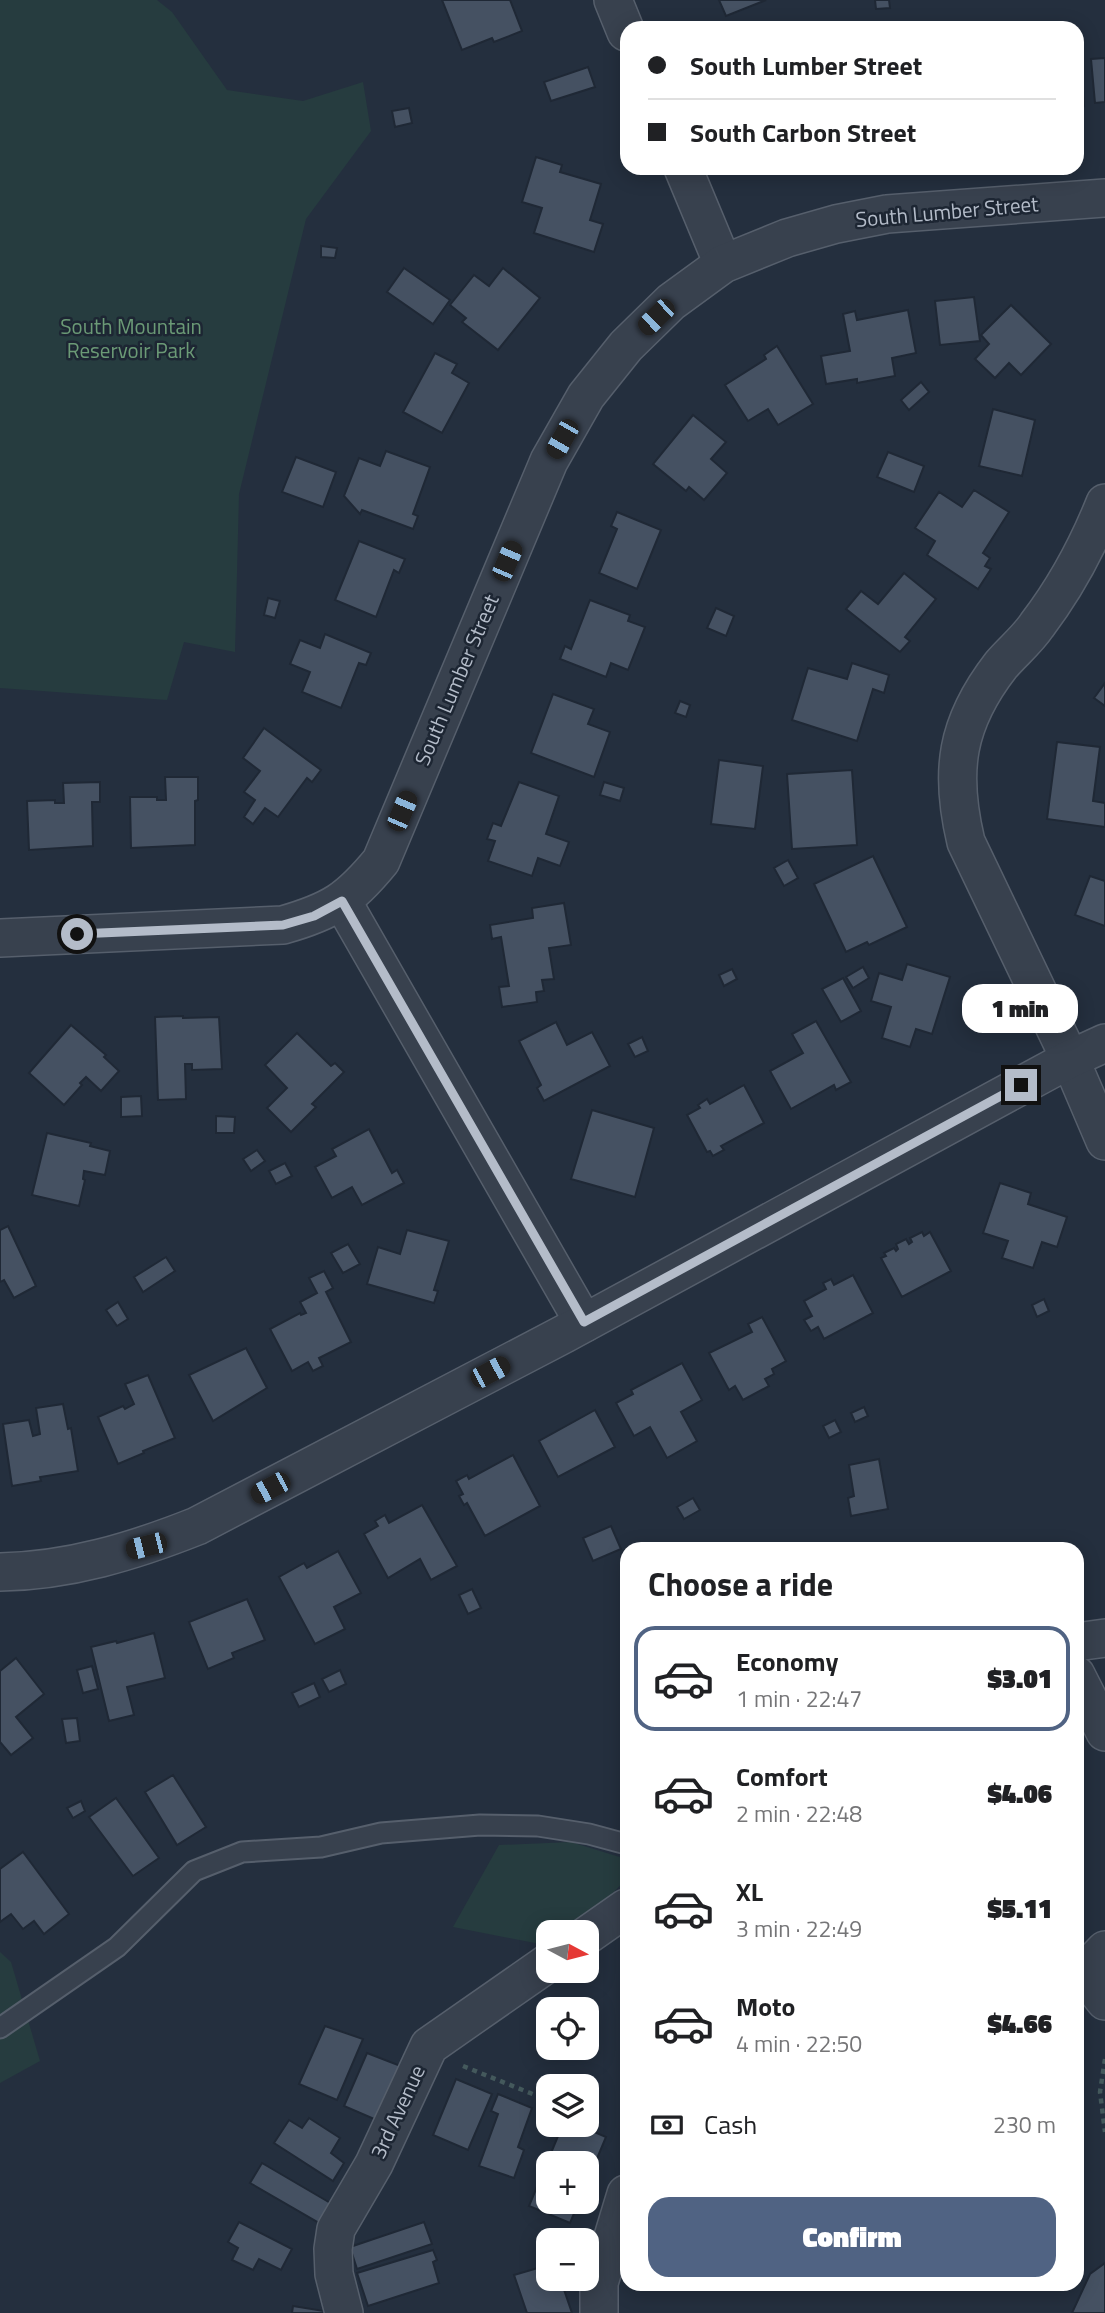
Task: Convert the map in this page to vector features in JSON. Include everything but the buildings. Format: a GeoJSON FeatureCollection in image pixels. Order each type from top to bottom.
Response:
{"type":"FeatureCollection","features":[{"type":"Feature","properties":{"kind":"street"},"geometry":{"type":"LineString","coordinates":[[613,0],[622,21]]}},
{"type":"Feature","properties":{"kind":"street"},"geometry":{"type":"LineString","coordinates":[[686,175],[723,264]]}},
{"type":"Feature","properties":{"kind":"street","name":"South Lumber Street"},"geometry":{"type":"LineString","coordinates":[[0,938],[283,925],[314,916],[342,901],[357,890],[381,861],[549,461],[586,396],[626,346],[671,302],[723,264],[787,238],[836,223],[887,214],[1105,198]]}},
{"type":"Feature","properties":{"kind":"street"},"geometry":{"type":"LineString","coordinates":[[1105,503],[1090,542],[1070,580],[1036,628],[1002,664],[978,697],[962,736],[956,772],[957,808],[966,842],[1070,1059],[1105,1141]]}},
{"type":"Feature","properties":{"kind":"street"},"geometry":{"type":"LineString","coordinates":[[342,901],[584,1322]]}},
{"type":"Feature","properties":{"kind":"street"},"geometry":{"type":"LineString","coordinates":[[0,1572],[23,1572],[76,1564],[146,1546],[197,1526],[584,1322],[1070,1059],[1105,1043]]}},
{"type":"Feature","properties":{"kind":"street"},"geometry":{"type":"LineString","coordinates":[[1084,1642],[1105,1638]]}},
{"type":"Feature","properties":{"kind":"street"},"geometry":{"type":"LineString","coordinates":[[1084,1691],[1105,1732]]}},
{"type":"Feature","properties":{"kind":"street"},"geometry":{"type":"LineString","coordinates":[[599,1927],[620,1912]]}},
{"type":"Feature","properties":{"kind":"street"},"geometry":{"type":"LineString","coordinates":[[1088,1965],[1105,2001]]}},
{"type":"Feature","properties":{"kind":"street","name":"3rd Avenue"},"geometry":{"type":"LineString","coordinates":[[344,2313],[334,2274],[333,2249],[336,2229],[374,2164],[429,2046],[536,1971]]}},
{"type":"Feature","properties":{"kind":"street"},"geometry":{"type":"LineString","coordinates":[[599,2313],[599,2283],[620,2214]]}},
{"type":"Feature","properties":{"kind":"lane"},"geometry":{"type":"LineString","coordinates":[[0,2028],[117,1947],[194,1871],[242,1852],[321,1847],[381,1833],[480,1825],[538,1826],[589,1833],[620,1842]]}},
{"type":"Feature","properties":{"kind":"path"},"geometry":{"type":"LineString","coordinates":[[429,2046],[465,2068],[536,2095]]}},
{"type":"Feature","properties":{"kind":"path"},"geometry":{"type":"LineString","coordinates":[[1105,2059],[1100,2092],[1105,2132]]}},
{"type":"Feature","properties":{"kind":"green space","name":"South Mountain Reservoir Park"},"geometry":{"type":"Polygon","coordinates":[[[0,0],[157,0],[172,12],[227,90],[303,101],[363,82],[371,131],[306,219],[239,494],[235,652],[184,642],[167,700],[0,688],[0,0]]]}},
{"type":"Feature","properties":{"kind":"green space"},"geometry":{"type":"Polygon","coordinates":[[[571,1842],[620,1857],[620,1885],[610,1896],[581,1920],[536,1920],[536,1943],[453,1927],[499,1845],[571,1842]]]}},
{"type":"Feature","properties":{"kind":"green space"},"geometry":{"type":"Polygon","coordinates":[[[0,1952],[11,1962],[40,2061],[0,2083],[0,1952]]]}},
{"type":"Feature","properties":{"kind":"route"},"geometry":{"type":"LineString","coordinates":[[77,934],[283,925],[314,916],[342,901],[584,1322],[1021,1085]]}}]}
